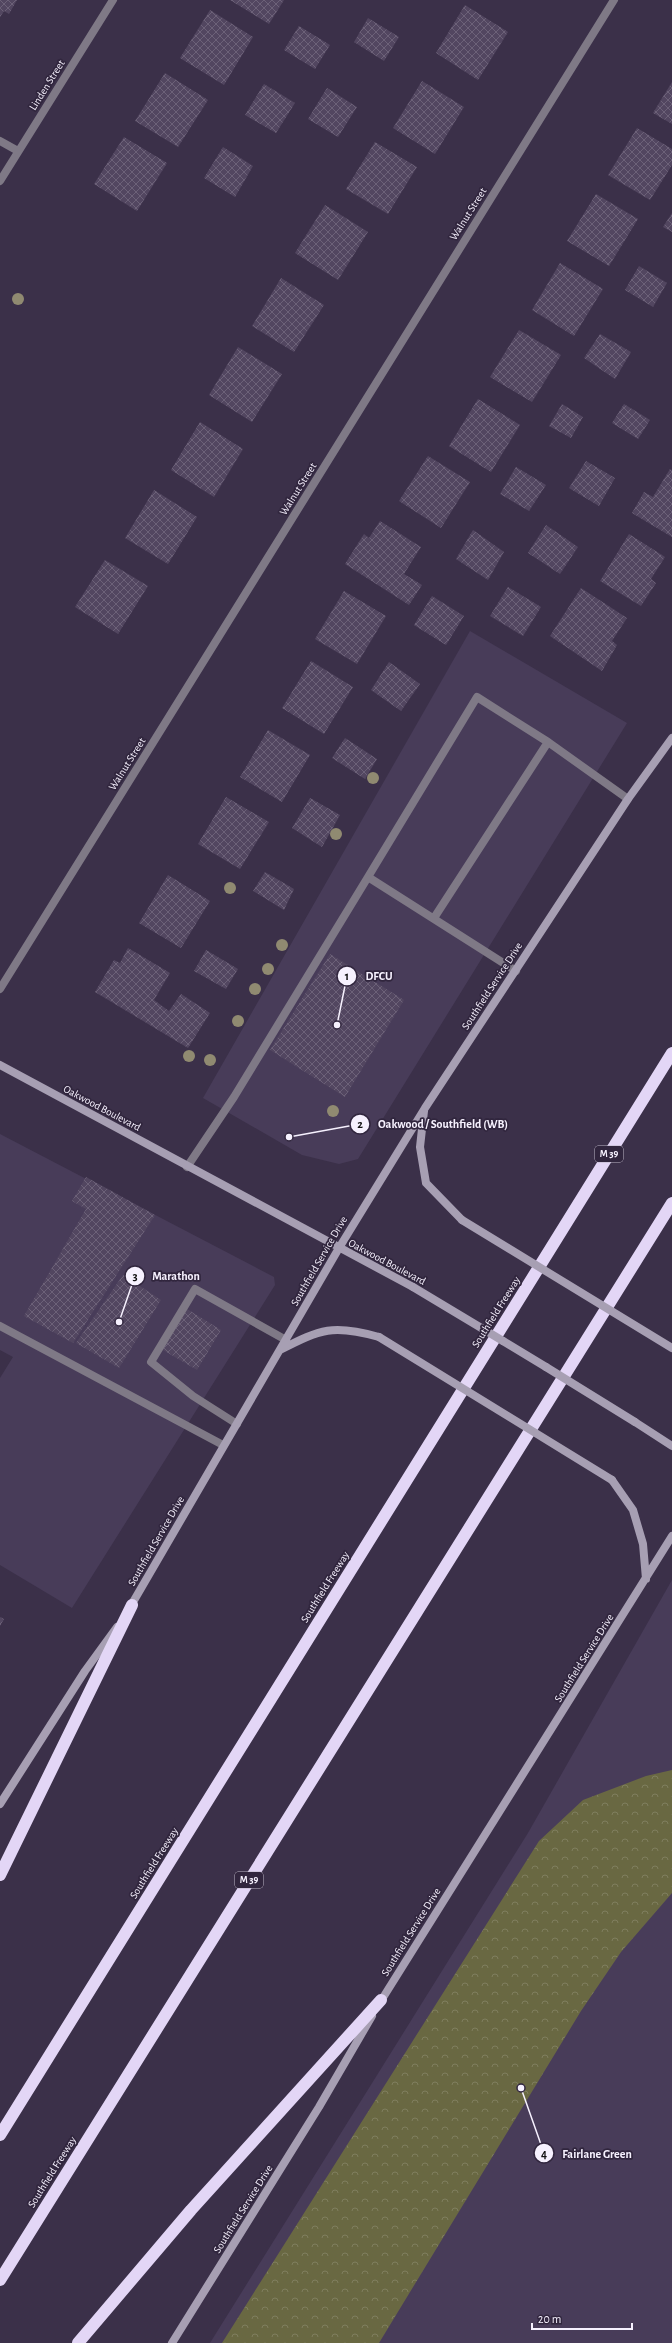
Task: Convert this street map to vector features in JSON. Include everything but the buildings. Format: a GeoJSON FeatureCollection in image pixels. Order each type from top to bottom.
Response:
{"type":"FeatureCollection","features":[{"type":"Feature","properties":{"kind":"highway","name":"Southfield Freeway"},"geometry":{"type":"LineString","coordinates":[[0,2135],[672,1053]]}},
{"type":"Feature","properties":{"kind":"highway","name":"Southfield Freeway"},"geometry":{"type":"LineString","coordinates":[[0,2280],[672,1203]]}},
{"type":"Feature","properties":{"kind":"highway"},"geometry":{"type":"LineString","coordinates":[[0,1875],[132,1605]]}},
{"type":"Feature","properties":{"kind":"highway"},"geometry":{"type":"LineString","coordinates":[[78,2343],[191,2210],[381,2000]]}},
{"type":"Feature","properties":{"kind":"main road","name":"Southfield Service Drive"},"geometry":{"type":"LineString","coordinates":[[0,1804],[85,1671],[132,1605],[223,1445],[237,1424],[339,1248],[425,1108],[628,799],[672,738]]}},
{"type":"Feature","properties":{"kind":"main road","name":"Oakwood Boulevard"},"geometry":{"type":"LineString","coordinates":[[0,1065],[412,1287],[672,1446]]}},
{"type":"Feature","properties":{"kind":"main road"},"geometry":{"type":"LineString","coordinates":[[425,1108],[420,1147],[426,1183],[462,1220],[672,1348]]}},
{"type":"Feature","properties":{"kind":"main road"},"geometry":{"type":"LineString","coordinates":[[280,1350],[315,1332],[350,1329],[379,1337],[612,1480],[633,1510],[643,1544],[646,1579]]}},
{"type":"Feature","properties":{"kind":"main road","name":"Southfield Service Drive"},"geometry":{"type":"LineString","coordinates":[[172,2343],[320,2107],[381,2000],[672,1536]]}},
{"type":"Feature","properties":{"kind":"street","name":"Linden Street"},"geometry":{"type":"LineString","coordinates":[[0,181],[113,0]]}},
{"type":"Feature","properties":{"kind":"street","name":"Walnut Street"},"geometry":{"type":"LineString","coordinates":[[0,989],[614,0]]}},
{"type":"Feature","properties":{"kind":"street"},"geometry":{"type":"LineString","coordinates":[[0,141],[18,151]]}},
{"type":"Feature","properties":{"kind":"street"},"geometry":{"type":"LineString","coordinates":[[187,1167],[234,1097],[477,697],[548,742],[628,799]]}},
{"type":"Feature","properties":{"kind":"street"},"geometry":{"type":"LineString","coordinates":[[434,918],[548,742]]}},
{"type":"Feature","properties":{"kind":"street"},"geometry":{"type":"LineString","coordinates":[[368,877],[516,971]]}},
{"type":"Feature","properties":{"kind":"street"},"geometry":{"type":"LineString","coordinates":[[237,1424],[193,1396],[151,1362],[195,1289],[286,1340]]}},
{"type":"Feature","properties":{"kind":"street"},"geometry":{"type":"LineString","coordinates":[[0,1326],[223,1445]]}},
{"type":"Feature","properties":{"kind":"shaded area"},"geometry":{"type":"Polygon","coordinates":[[[470,631],[627,723],[358,1159],[339,1164],[302,1155],[203,1098],[470,631]]]}},
{"type":"Feature","properties":{"kind":"shaded area"},"geometry":{"type":"Polygon","coordinates":[[[0,1134],[274,1277],[275,1285],[72,1608],[0,1565],[0,1378],[13,1357],[0,1350],[0,1134]]]}},
{"type":"Feature","properties":{"kind":"shaded area"},"geometry":{"type":"Polygon","coordinates":[[[672,1580],[672,2343],[210,2343],[528,1833],[672,1580]]]}},
{"type":"Feature","properties":{"kind":"green space"},"geometry":{"type":"Polygon","coordinates":[[[672,1770],[672,1893],[621,1952],[581,2011],[379,2343],[222,2343],[539,1841],[583,1800],[646,1776],[672,1770]]]}},
{"type":"Feature","properties":{"kind":"place","name":"DFCU"},"geometry":{"type":"Point","coordinates":[337,1025]}},
{"type":"Feature","properties":{"kind":"place","name":"Oakwood / Southfield (WB)"},"geometry":{"type":"Point","coordinates":[289,1137]}},
{"type":"Feature","properties":{"kind":"place","name":"Marathon"},"geometry":{"type":"Point","coordinates":[119,1322]}},
{"type":"Feature","properties":{"kind":"place","name":"Fairlane Green"},"geometry":{"type":"Point","coordinates":[521,2088]}}]}
